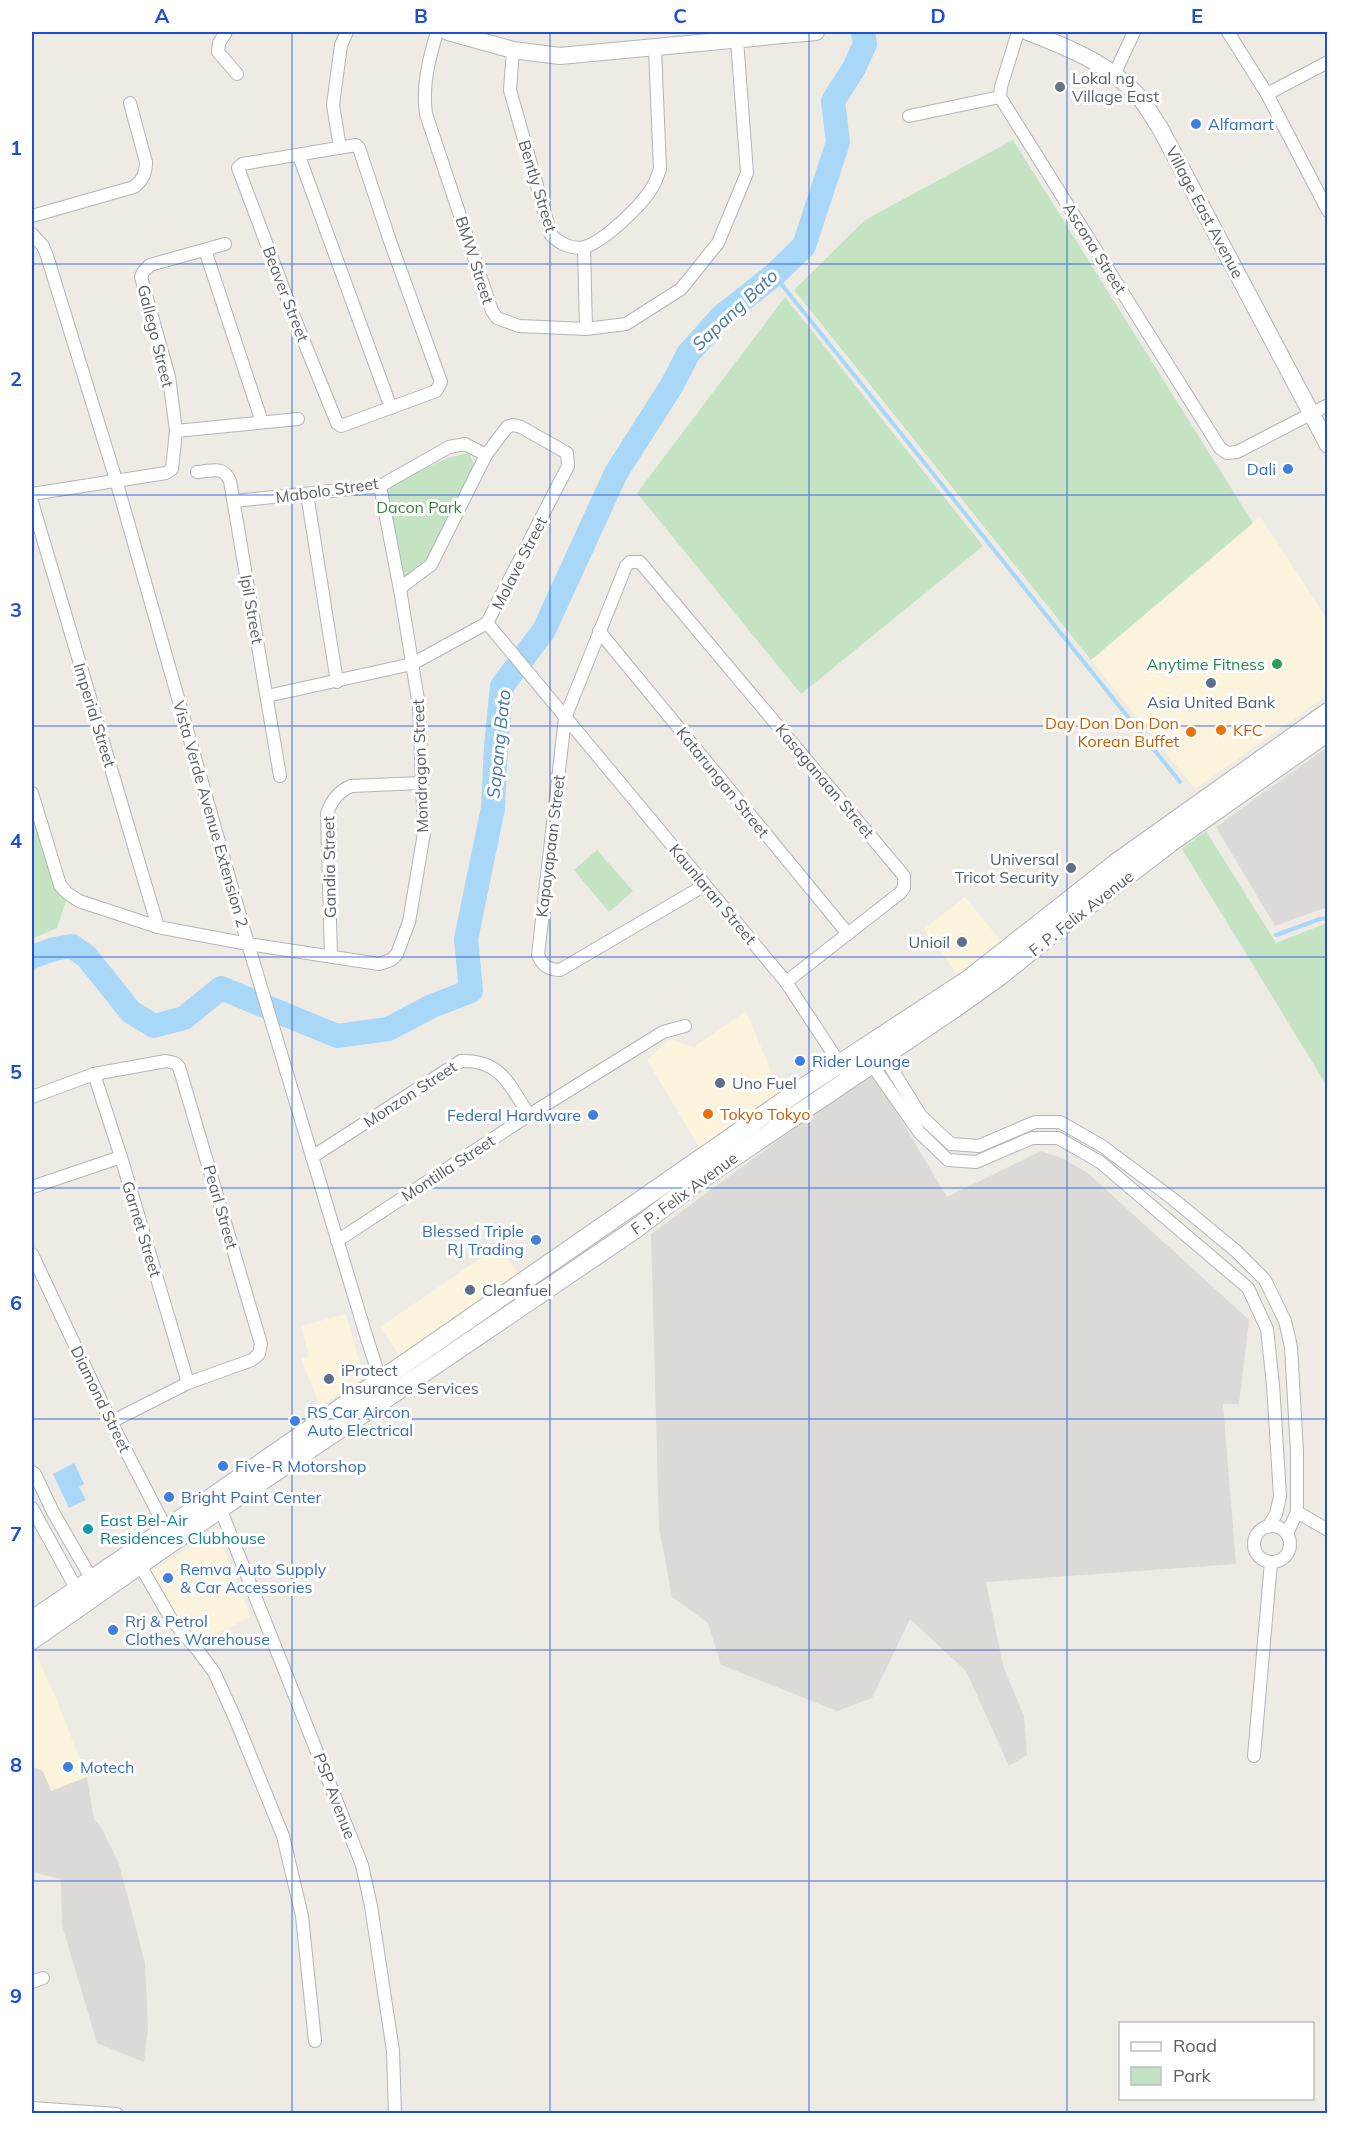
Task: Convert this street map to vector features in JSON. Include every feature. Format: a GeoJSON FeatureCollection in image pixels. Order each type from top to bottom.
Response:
{"type":"FeatureCollection","features":[{"type":"Feature","properties":{"kind":"main road","name":"F. P. Felix Avenue"},"geometry":{"type":"LineString","coordinates":[[32,1640],[96,1586],[296,1448],[380,1381],[873,1052],[1116,863],[1328,712]]}},
{"type":"Feature","properties":{"kind":"main road","name":"F. P. Felix Avenue"},"geometry":{"type":"LineString","coordinates":[[873,1052],[1000,976],[1170,843],[1328,732]]}},
{"type":"Feature","properties":{"kind":"main road","name":"F. P. Felix Avenue"},"geometry":{"type":"LineString","coordinates":[[296,1448],[388,1397],[634,1230],[845,1071]]}},
{"type":"Feature","properties":{"kind":"main road","name":"F. P. Felix Avenue"},"geometry":{"type":"LineString","coordinates":[[32,1620],[77,1590],[96,1586]]}},
{"type":"Feature","properties":{"kind":"street"},"geometry":{"type":"LineString","coordinates":[[226,32],[219,43],[218,52],[237,74]]}},
{"type":"Feature","properties":{"kind":"street"},"geometry":{"type":"LineString","coordinates":[[340,148],[333,105],[341,45],[347,32]]}},
{"type":"Feature","properties":{"kind":"street","name":"BMW Street"},"geometry":{"type":"LineString","coordinates":[[437,32],[426,75],[424,96],[426,114],[492,311],[498,318],[519,326],[586,329],[626,324],[681,289],[718,243],[747,173],[737,40]]}},
{"type":"Feature","properties":{"kind":"street"},"geometry":{"type":"LineString","coordinates":[[448,32],[513,51],[560,56],[655,49],[816,32]]}},
{"type":"Feature","properties":{"kind":"street"},"geometry":{"type":"LineString","coordinates":[[909,116],[1000,97],[1018,32]]}},
{"type":"Feature","properties":{"kind":"street","name":"Village East Avenue"},"geometry":{"type":"LineString","coordinates":[[1028,32],[1073,50],[1114,75],[1139,97],[1160,128],[1328,444]]}},
{"type":"Feature","properties":{"kind":"street"},"geometry":{"type":"LineString","coordinates":[[1228,32],[1267,94],[1328,211]]}},
{"type":"Feature","properties":{"kind":"street"},"geometry":{"type":"LineString","coordinates":[[1114,75],[1131,33]]}},
{"type":"Feature","properties":{"kind":"street"},"geometry":{"type":"LineString","coordinates":[[586,329],[584,247],[609,233],[644,201],[655,184],[660,169],[655,49]]}},
{"type":"Feature","properties":{"kind":"street","name":"Bently Street"},"geometry":{"type":"LineString","coordinates":[[513,51],[510,90],[551,235],[558,242],[567,246],[584,247]]}},
{"type":"Feature","properties":{"kind":"street"},"geometry":{"type":"LineString","coordinates":[[1267,94],[1328,62]]}},
{"type":"Feature","properties":{"kind":"street","name":"Ascona Street"},"geometry":{"type":"LineString","coordinates":[[1000,97],[1220,448],[1227,453],[1237,452],[1311,414]]}},
{"type":"Feature","properties":{"kind":"street"},"geometry":{"type":"LineString","coordinates":[[32,216],[134,186],[139,182],[146,170],[146,162],[130,103]]}},
{"type":"Feature","properties":{"kind":"street","name":"Beaver Street"},"geometry":{"type":"LineString","coordinates":[[356,145],[359,148],[441,382],[436,391],[341,426],[338,424],[296,322],[238,170],[242,164],[340,148],[356,145]]}},
{"type":"Feature","properties":{"kind":"street"},"geometry":{"type":"LineString","coordinates":[[299,156],[391,408]]}},
{"type":"Feature","properties":{"kind":"street","name":"Vista Verde Avenue Extension 2"},"geometry":{"type":"LineString","coordinates":[[32,234],[43,246],[47,256],[116,480],[248,944],[380,1381],[388,1397]]}},
{"type":"Feature","properties":{"kind":"street","name":"Gallego Street"},"geometry":{"type":"LineString","coordinates":[[32,494],[170,472],[174,465],[176,431],[169,377],[141,277],[142,272],[150,265],[225,244]]}},
{"type":"Feature","properties":{"kind":"street"},"geometry":{"type":"LineString","coordinates":[[205,250],[262,422]]}},
{"type":"Feature","properties":{"kind":"street"},"geometry":{"type":"LineString","coordinates":[[1311,414],[1328,405]]}},
{"type":"Feature","properties":{"kind":"street"},"geometry":{"type":"LineString","coordinates":[[176,431],[298,418]]}},
{"type":"Feature","properties":{"kind":"street","name":"Molave Street"},"geometry":{"type":"LineString","coordinates":[[267,696],[412,664],[488,623],[568,466],[569,459],[567,453],[521,427],[513,425],[507,427],[486,455]]}},
{"type":"Feature","properties":{"kind":"street","name":"Mabolo Street"},"geometry":{"type":"LineString","coordinates":[[234,501],[380,486],[449,447],[465,444],[486,455]]}},
{"type":"Feature","properties":{"kind":"street"},"geometry":{"type":"LineString","coordinates":[[400,588],[431,565],[486,455]]}},
{"type":"Feature","properties":{"kind":"street","name":"Ipil Street"},"geometry":{"type":"LineString","coordinates":[[197,472],[222,470],[226,472],[230,481],[280,776]]}},
{"type":"Feature","properties":{"kind":"street","name":"Mondragon Street"},"geometry":{"type":"LineString","coordinates":[[32,793],[56,875],[67,893],[79,901],[158,927],[248,944],[379,964],[391,960],[397,954],[410,922],[424,833],[420,706],[380,486]]}},
{"type":"Feature","properties":{"kind":"street"},"geometry":{"type":"LineString","coordinates":[[307,494],[337,682]]}},
{"type":"Feature","properties":{"kind":"street","name":"Imperial Street"},"geometry":{"type":"LineString","coordinates":[[32,502],[158,927]]}},
{"type":"Feature","properties":{"kind":"street","name":"Kapayapaan Street"},"geometry":{"type":"LineString","coordinates":[[640,562],[630,562],[626,566],[565,718],[538,955],[541,962],[552,970],[560,970],[705,885]]}},
{"type":"Feature","properties":{"kind":"street","name":"Kasaganaan Street"},"geometry":{"type":"LineString","coordinates":[[640,562],[904,876],[904,888],[900,893],[786,982]]}},
{"type":"Feature","properties":{"kind":"street","name":"Kaunlaran Street"},"geometry":{"type":"LineString","coordinates":[[488,623],[786,982],[845,1071]]}},
{"type":"Feature","properties":{"kind":"street","name":"Katarungan Street"},"geometry":{"type":"LineString","coordinates":[[599,631],[848,934]]}},
{"type":"Feature","properties":{"kind":"street","name":"Gandia Street"},"geometry":{"type":"LineString","coordinates":[[331,956],[327,814],[329,809],[342,790],[351,786],[421,783]]}},
{"type":"Feature","properties":{"kind":"street","name":"Montilla Street"},"geometry":{"type":"LineString","coordinates":[[337,1241],[529,1114],[663,1032],[685,1026]]}},
{"type":"Feature","properties":{"kind":"street"},"geometry":{"type":"LineString","coordinates":[[873,1052],[921,1116],[951,1144],[979,1146],[1035,1122],[1060,1122],[1102,1146],[1173,1199],[1236,1251],[1266,1280],[1285,1321],[1291,1347],[1297,1452],[1297,1512],[1287,1534],[1290,1545],[1286,1555],[1271,1562],[1261,1558],[1255,1549],[1256,1538],[1263,1529],[1278,1528],[1287,1534]]}},
{"type":"Feature","properties":{"kind":"street"},"geometry":{"type":"LineString","coordinates":[[873,1052],[919,1132],[948,1160],[976,1162],[1032,1138],[1058,1138],[1100,1162],[1248,1288],[1267,1329],[1273,1385],[1280,1496],[1276,1514],[1268,1527]]}},
{"type":"Feature","properties":{"kind":"street","name":"Pearl Street"},"geometry":{"type":"LineString","coordinates":[[94,1074],[166,1060],[175,1063],[182,1072],[261,1344],[259,1354],[252,1360],[188,1383]]}},
{"type":"Feature","properties":{"kind":"street","name":"Monzon Street"},"geometry":{"type":"LineString","coordinates":[[312,1157],[461,1061],[485,1064],[502,1074],[529,1114]]}},
{"type":"Feature","properties":{"kind":"street"},"geometry":{"type":"LineString","coordinates":[[32,1097],[94,1074]]}},
{"type":"Feature","properties":{"kind":"street","name":"Garnet Street"},"geometry":{"type":"LineString","coordinates":[[94,1074],[188,1383]]}},
{"type":"Feature","properties":{"kind":"street"},"geometry":{"type":"LineString","coordinates":[[32,1187],[121,1157]]}},
{"type":"Feature","properties":{"kind":"street"},"geometry":{"type":"LineString","coordinates":[[1159,1212],[1173,1199]]}},
{"type":"Feature","properties":{"kind":"street","name":"Diamond Street"},"geometry":{"type":"LineString","coordinates":[[32,1254],[111,1422],[170,1536]]}},
{"type":"Feature","properties":{"kind":"street"},"geometry":{"type":"LineString","coordinates":[[1267,1329],[1285,1321]]}},
{"type":"Feature","properties":{"kind":"street"},"geometry":{"type":"LineString","coordinates":[[111,1422],[188,1383]]}},
{"type":"Feature","properties":{"kind":"street"},"geometry":{"type":"LineString","coordinates":[[32,1472],[52,1512],[96,1586]]}},
{"type":"Feature","properties":{"kind":"street","name":"PSP Avenue"},"geometry":{"type":"LineString","coordinates":[[218,1501],[362,1865],[371,1906],[393,2050],[395,2114]]}},
{"type":"Feature","properties":{"kind":"street"},"geometry":{"type":"LineString","coordinates":[[32,1508],[77,1590]]}},
{"type":"Feature","properties":{"kind":"street"},"geometry":{"type":"LineString","coordinates":[[1297,1512],[1328,1530]]}},
{"type":"Feature","properties":{"kind":"street"},"geometry":{"type":"LineString","coordinates":[[136,1559],[171,1619],[214,1672],[236,1718],[283,1836],[302,1916],[315,2041]]}},
{"type":"Feature","properties":{"kind":"street"},"geometry":{"type":"LineString","coordinates":[[1254,1756],[1271,1562]]}},
{"type":"Feature","properties":{"kind":"street"},"geometry":{"type":"LineString","coordinates":[[32,2109],[117,2114]]}},
{"type":"Feature","properties":{"kind":"shaded area"},"geometry":{"type":"Polygon","coordinates":[[[1260,516],[1327,619],[1327,695],[1195,789],[1091,660],[1260,516]]]}},
{"type":"Feature","properties":{"kind":"shaded area"},"geometry":{"type":"Polygon","coordinates":[[[1327,747],[1327,907],[1275,926],[1216,827],[1327,747]]]}},
{"type":"Feature","properties":{"kind":"shaded area"},"geometry":{"type":"Polygon","coordinates":[[[965,897],[1001,941],[957,974],[924,929],[965,897]]]}},
{"type":"Feature","properties":{"kind":"shaded area"},"geometry":{"type":"Polygon","coordinates":[[[746,1011],[780,1093],[702,1152],[647,1060],[670,1039],[694,1047],[746,1011]]]}},
{"type":"Feature","properties":{"kind":"shaded area"},"geometry":{"type":"Polygon","coordinates":[[[872,1071],[947,1197],[1041,1151],[1062,1158],[1089,1174],[1249,1320],[1239,1404],[1223,1404],[1236,1564],[986,1582],[1003,1666],[1024,1716],[1027,1755],[1009,1766],[966,1671],[910,1619],[872,1698],[837,1711],[721,1665],[708,1623],[672,1597],[659,1528],[651,1234],[872,1071]]]}},
{"type":"Feature","properties":{"kind":"shaded area"},"geometry":{"type":"Polygon","coordinates":[[[499,1246],[521,1278],[403,1361],[380,1327],[499,1246]]]}},
{"type":"Feature","properties":{"kind":"shaded area"},"geometry":{"type":"Polygon","coordinates":[[[346,1314],[364,1378],[320,1406],[301,1359],[309,1356],[301,1326],[346,1314]]]}},
{"type":"Feature","properties":{"kind":"shaded area"},"geometry":{"type":"Polygon","coordinates":[[[216,1531],[251,1617],[199,1642],[178,1625],[150,1572],[216,1531]]]}},
{"type":"Feature","properties":{"kind":"shaded area"},"geometry":{"type":"Polygon","coordinates":[[[34,1650],[87,1777],[51,1792],[43,1771],[32,1767],[32,1652],[34,1650]]]}},
{"type":"Feature","properties":{"kind":"shaded area"},"geometry":{"type":"Polygon","coordinates":[[[32,1767],[43,1771],[51,1791],[87,1777],[94,1819],[101,1827],[119,1864],[145,1963],[148,2027],[144,2062],[97,2043],[62,1925],[61,1879],[32,1872],[32,1767]]]}},
{"type":"Feature","properties":{"kind":"green space"},"geometry":{"type":"Polygon","coordinates":[[[1013,140],[1253,523],[1091,660],[794,290],[865,220],[1013,140]]]}},
{"type":"Feature","properties":{"kind":"green space"},"geometry":{"type":"Polygon","coordinates":[[[785,297],[983,546],[801,694],[637,493],[785,297]]]}},
{"type":"Feature","properties":{"kind":"green space","name":"Dacon Park"},"geometry":{"type":"Polygon","coordinates":[[[469,453],[474,465],[430,558],[403,580],[382,488],[448,458],[469,453]]]}},
{"type":"Feature","properties":{"kind":"green space"},"geometry":{"type":"Polygon","coordinates":[[[37,820],[67,898],[57,928],[32,939],[32,821],[37,820]]]}},
{"type":"Feature","properties":{"kind":"green space"},"geometry":{"type":"Polygon","coordinates":[[[1206,831],[1276,943],[1327,923],[1327,1086],[1182,849],[1206,831]]]}},
{"type":"Feature","properties":{"kind":"green space"},"geometry":{"type":"Polygon","coordinates":[[[597,850],[633,891],[609,912],[574,870],[597,850]]]}},
{"type":"Feature","properties":{"kind":"water"},"geometry":{"type":"Polygon","coordinates":[[[74,1463],[84,1484],[79,1487],[86,1500],[69,1508],[53,1474],[74,1463]]]}},
{"type":"Feature","properties":{"kind":"waterway","name":"Sapang Bato"},"geometry":{"type":"LineString","coordinates":[[32,957],[54,949],[72,946],[87,957],[131,1012],[154,1026],[184,1018],[221,988],[337,1036],[388,1029],[432,1006],[471,991],[466,939],[493,808],[502,686],[544,630],[616,473],[672,385],[688,354],[721,317],[774,275],[804,246],[838,142],[833,101],[854,68],[865,44],[863,32]]}},
{"type":"Feature","properties":{"kind":"waterway"},"geometry":{"type":"LineString","coordinates":[[774,275],[1180,782]]}},
{"type":"Feature","properties":{"kind":"waterway"},"geometry":{"type":"LineString","coordinates":[[1276,935],[1328,918]]}},
{"type":"Feature","properties":{"kind":"place","name":"Lokal ng Village East"},"geometry":{"type":"Point","coordinates":[1060,87]}},
{"type":"Feature","properties":{"kind":"place","name":"Alfamart"},"geometry":{"type":"Point","coordinates":[1196,124]}},
{"type":"Feature","properties":{"kind":"place","name":"Dali"},"geometry":{"type":"Point","coordinates":[1288,469]}},
{"type":"Feature","properties":{"kind":"place","name":"Anytime Fitness"},"geometry":{"type":"Point","coordinates":[1277,664]}},
{"type":"Feature","properties":{"kind":"place","name":"Asia United Bank"},"geometry":{"type":"Point","coordinates":[1211,683]}},
{"type":"Feature","properties":{"kind":"place","name":"KFC"},"geometry":{"type":"Point","coordinates":[1221,730]}},
{"type":"Feature","properties":{"kind":"place","name":"Day Don Don Don Korean Buffet"},"geometry":{"type":"Point","coordinates":[1191,732]}},
{"type":"Feature","properties":{"kind":"place","name":"Universal Tricot Security"},"geometry":{"type":"Point","coordinates":[1071,868]}},
{"type":"Feature","properties":{"kind":"place","name":"Unioil"},"geometry":{"type":"Point","coordinates":[962,942]}},
{"type":"Feature","properties":{"kind":"place","name":"Rider Lounge"},"geometry":{"type":"Point","coordinates":[800,1061]}},
{"type":"Feature","properties":{"kind":"place","name":"Uno Fuel"},"geometry":{"type":"Point","coordinates":[720,1083]}},
{"type":"Feature","properties":{"kind":"place","name":"Tokyo Tokyo"},"geometry":{"type":"Point","coordinates":[708,1114]}},
{"type":"Feature","properties":{"kind":"place","name":"Federal Hardware"},"geometry":{"type":"Point","coordinates":[593,1115]}},
{"type":"Feature","properties":{"kind":"place","name":"Blessed Triple RJ Trading"},"geometry":{"type":"Point","coordinates":[536,1240]}},
{"type":"Feature","properties":{"kind":"place","name":"Cleanfuel"},"geometry":{"type":"Point","coordinates":[470,1290]}},
{"type":"Feature","properties":{"kind":"place","name":"iProtect Insurance Services"},"geometry":{"type":"Point","coordinates":[329,1379]}},
{"type":"Feature","properties":{"kind":"place","name":"RS Car Aircon Auto Electrical"},"geometry":{"type":"Point","coordinates":[295,1421]}},
{"type":"Feature","properties":{"kind":"place","name":"Five-R Motorshop"},"geometry":{"type":"Point","coordinates":[223,1466]}},
{"type":"Feature","properties":{"kind":"place","name":"Bright Paint Center"},"geometry":{"type":"Point","coordinates":[169,1497]}},
{"type":"Feature","properties":{"kind":"place","name":"East Bel-Air Residences Clubhouse"},"geometry":{"type":"Point","coordinates":[88,1529]}},
{"type":"Feature","properties":{"kind":"place","name":"Remva Auto Supply & Car Accessories"},"geometry":{"type":"Point","coordinates":[168,1578]}},
{"type":"Feature","properties":{"kind":"place","name":"Rrj & Petrol Clothes Warehouse"},"geometry":{"type":"Point","coordinates":[113,1630]}},
{"type":"Feature","properties":{"kind":"place","name":"Motech"},"geometry":{"type":"Point","coordinates":[68,1767]}}]}
